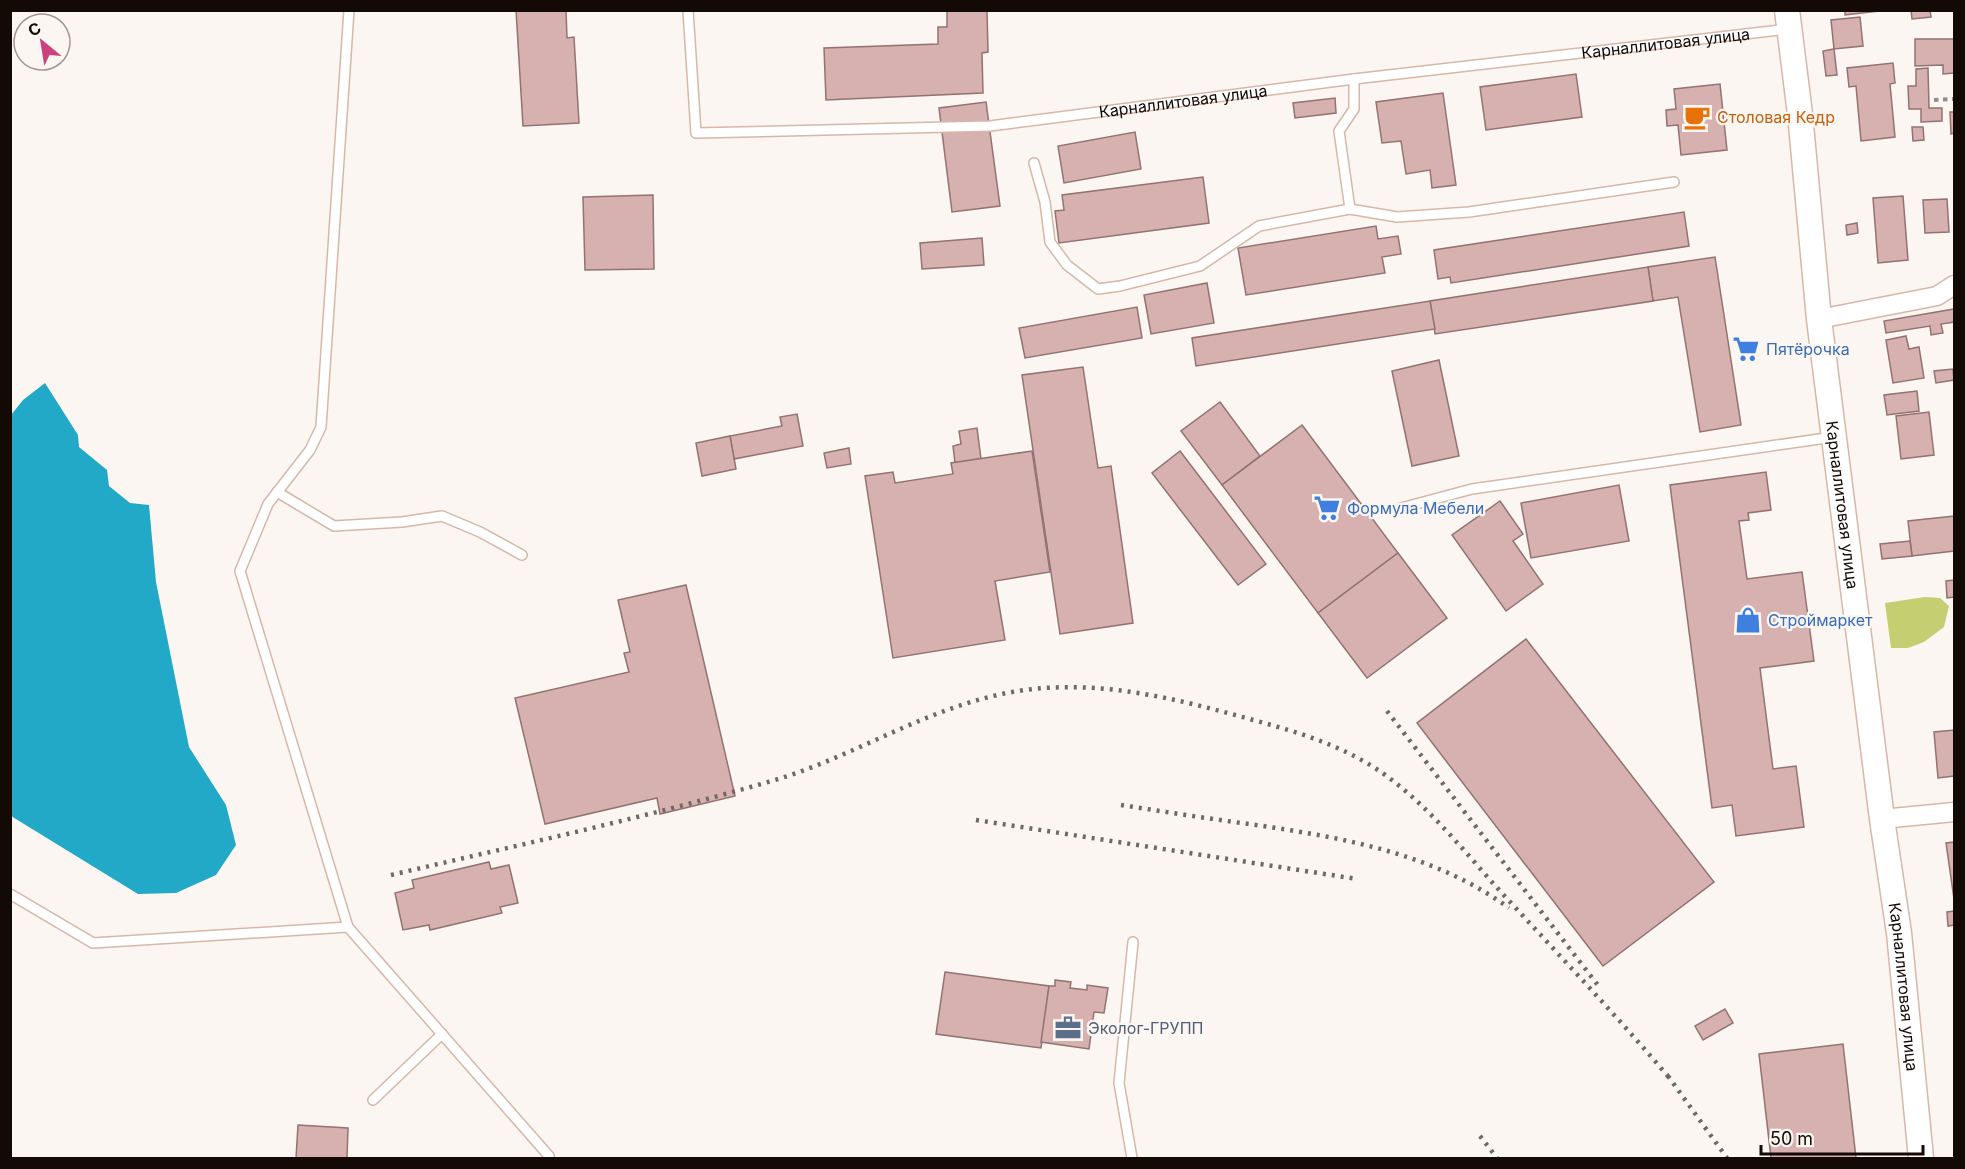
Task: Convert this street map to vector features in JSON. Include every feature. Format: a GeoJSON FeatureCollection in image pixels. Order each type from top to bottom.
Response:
{"type":"FeatureCollection","features":[{"type":"Feature","properties":{"kind":"street","name":"Карналлитовая улица"},"geometry":{"type":"LineString","coordinates":[[1788,20],[1800,114],[1819,319],[1882,819],[1899,933],[1922,1158]]}},
{"type":"Feature","properties":{"kind":"street"},"geometry":{"type":"LineString","coordinates":[[1819,319],[1937,296],[1954,285]]}},
{"type":"Feature","properties":{"kind":"street"},"geometry":{"type":"LineString","coordinates":[[1882,819],[1954,812]]}},
{"type":"Feature","properties":{"kind":"lane"},"geometry":{"type":"LineString","coordinates":[[349,10],[321,427],[310,450],[268,504],[240,571],[348,927],[549,1156],[548,1158]]}},
{"type":"Feature","properties":{"kind":"lane","name":"Карналлитовая улица"},"geometry":{"type":"LineString","coordinates":[[688,10],[696,133],[990,126],[1788,20]]}},
{"type":"Feature","properties":{"kind":"lane"},"geometry":{"type":"LineString","coordinates":[[1350,209],[1339,131],[1354,109],[1354,79]]}},
{"type":"Feature","properties":{"kind":"lane"},"geometry":{"type":"LineString","coordinates":[[1034,163],[1045,202],[1050,242],[1067,266],[1098,289],[1120,286],[1200,266],[1258,226],[1350,209],[1397,217],[1469,212],[1674,182]]}},
{"type":"Feature","properties":{"kind":"lane"},"geometry":{"type":"LineString","coordinates":[[1401,508],[1472,489],[1833,437]]}},
{"type":"Feature","properties":{"kind":"lane"},"geometry":{"type":"LineString","coordinates":[[277,492],[334,526],[402,522],[442,516],[480,532],[522,555]]}},
{"type":"Feature","properties":{"kind":"lane"},"geometry":{"type":"LineString","coordinates":[[10,894],[93,943],[348,927]]}},
{"type":"Feature","properties":{"kind":"lane"},"geometry":{"type":"LineString","coordinates":[[1132,1158],[1119,1083],[1133,942]]}},
{"type":"Feature","properties":{"kind":"lane"},"geometry":{"type":"LineString","coordinates":[[373,1100],[442,1034]]}},
{"type":"Feature","properties":{"kind":"path"},"geometry":{"type":"LineString","coordinates":[[1934,100],[1954,99]]}},
{"type":"Feature","properties":{"kind":"green space"},"geometry":{"type":"Polygon","coordinates":[[[1925,597],[1940,598],[1949,606],[1944,627],[1924,642],[1908,648],[1891,648],[1885,603],[1925,597]]]}},
{"type":"Feature","properties":{"kind":"water"},"geometry":{"type":"Polygon","coordinates":[[[45,383],[78,435],[79,447],[107,470],[109,486],[130,503],[149,505],[156,582],[189,747],[226,805],[236,845],[216,875],[176,893],[138,894],[11,816],[11,415],[23,400],[45,383]]]}},
{"type":"Feature","properties":{"kind":"building"},"geometry":{"type":"Polygon","coordinates":[[[516,10],[566,10],[567,38],[574,37],[579,123],[523,126],[516,10]]]}},
{"type":"Feature","properties":{"kind":"building"},"geometry":{"type":"Polygon","coordinates":[[[947,10],[987,10],[988,52],[982,53],[983,93],[826,100],[824,48],[938,44],[938,27],[947,27],[947,10]]]}},
{"type":"Feature","properties":{"kind":"building"},"geometry":{"type":"Polygon","coordinates":[[[1845,10],[1879,10],[1879,11],[1845,15],[1845,10]]]}},
{"type":"Feature","properties":{"kind":"building"},"geometry":{"type":"Polygon","coordinates":[[[1911,10],[1930,10],[1931,17],[1912,19],[1911,10]]]}},
{"type":"Feature","properties":{"kind":"building"},"geometry":{"type":"Polygon","coordinates":[[[1860,17],[1863,46],[1834,49],[1831,20],[1860,17]]]}},
{"type":"Feature","properties":{"kind":"building"},"geometry":{"type":"Polygon","coordinates":[[[1915,39],[1954,39],[1954,73],[1943,74],[1943,65],[1915,66],[1915,39]]]}},
{"type":"Feature","properties":{"kind":"building"},"geometry":{"type":"Polygon","coordinates":[[[1834,49],[1837,75],[1826,76],[1823,51],[1834,49]]]}},
{"type":"Feature","properties":{"kind":"building"},"geometry":{"type":"Polygon","coordinates":[[[1893,63],[1895,83],[1890,84],[1895,137],[1861,141],[1856,86],[1849,87],[1847,68],[1893,63]]]}},
{"type":"Feature","properties":{"kind":"building"},"geometry":{"type":"Polygon","coordinates":[[[1928,68],[1929,108],[1942,108],[1942,121],[1921,122],[1921,109],[1909,109],[1908,86],[1916,86],[1916,69],[1928,68]]]}},
{"type":"Feature","properties":{"kind":"building"},"geometry":{"type":"Polygon","coordinates":[[[1576,74],[1582,117],[1486,130],[1480,87],[1576,74]]]}},
{"type":"Feature","properties":{"kind":"building"},"geometry":{"type":"Polygon","coordinates":[[[1720,84],[1727,150],[1681,155],[1678,125],[1667,126],[1666,110],[1676,109],[1674,89],[1720,84]]]}},
{"type":"Feature","properties":{"kind":"building"},"geometry":{"type":"Polygon","coordinates":[[[1443,93],[1456,185],[1432,188],[1430,170],[1406,174],[1401,141],[1382,143],[1376,102],[1443,93]]]}},
{"type":"Feature","properties":{"kind":"building"},"geometry":{"type":"Polygon","coordinates":[[[1335,98],[1336,113],[1295,118],[1293,103],[1335,98]]]}},
{"type":"Feature","properties":{"kind":"building"},"geometry":{"type":"Polygon","coordinates":[[[986,102],[1000,206],[952,212],[939,108],[986,102]]]}},
{"type":"Feature","properties":{"kind":"building"},"geometry":{"type":"Polygon","coordinates":[[[1950,112],[1954,112],[1954,133],[1951,134],[1950,112]]]}},
{"type":"Feature","properties":{"kind":"building"},"geometry":{"type":"Polygon","coordinates":[[[1912,127],[1923,127],[1924,140],[1913,141],[1912,127]]]}},
{"type":"Feature","properties":{"kind":"building"},"geometry":{"type":"Polygon","coordinates":[[[1135,132],[1141,169],[1064,183],[1058,146],[1135,132]]]}},
{"type":"Feature","properties":{"kind":"building"},"geometry":{"type":"Polygon","coordinates":[[[1203,177],[1209,223],[1059,243],[1055,211],[1064,210],[1062,195],[1203,177]]]}},
{"type":"Feature","properties":{"kind":"building"},"geometry":{"type":"Polygon","coordinates":[[[653,195],[654,269],[585,270],[583,197],[653,195]]]}},
{"type":"Feature","properties":{"kind":"building"},"geometry":{"type":"Polygon","coordinates":[[[1903,196],[1908,260],[1878,263],[1873,198],[1903,196]]]}},
{"type":"Feature","properties":{"kind":"building"},"geometry":{"type":"Polygon","coordinates":[[[1947,199],[1949,232],[1925,233],[1923,200],[1947,199]]]}},
{"type":"Feature","properties":{"kind":"building"},"geometry":{"type":"Polygon","coordinates":[[[1684,212],[1689,246],[1451,283],[1450,277],[1438,279],[1434,250],[1684,212]]]}},
{"type":"Feature","properties":{"kind":"building"},"geometry":{"type":"Polygon","coordinates":[[[1857,223],[1858,233],[1847,235],[1846,225],[1857,223]]]}},
{"type":"Feature","properties":{"kind":"building"},"geometry":{"type":"Polygon","coordinates":[[[1376,226],[1378,239],[1398,236],[1401,254],[1382,257],[1385,273],[1246,295],[1238,248],[1376,226]]]}},
{"type":"Feature","properties":{"kind":"building"},"geometry":{"type":"Polygon","coordinates":[[[982,238],[984,265],[922,269],[920,243],[982,238]]]}},
{"type":"Feature","properties":{"kind":"building"},"geometry":{"type":"Polygon","coordinates":[[[1715,257],[1741,425],[1700,432],[1678,297],[1653,301],[1648,267],[1715,257]]]}},
{"type":"Feature","properties":{"kind":"building"},"geometry":{"type":"Polygon","coordinates":[[[1648,267],[1653,301],[1435,334],[1430,301],[1648,267]]]}},
{"type":"Feature","properties":{"kind":"building"},"geometry":{"type":"Polygon","coordinates":[[[1207,283],[1214,323],[1151,334],[1144,295],[1207,283]]]}},
{"type":"Feature","properties":{"kind":"building"},"geometry":{"type":"Polygon","coordinates":[[[1430,301],[1435,329],[1196,366],[1192,338],[1430,301]]]}},
{"type":"Feature","properties":{"kind":"building"},"geometry":{"type":"Polygon","coordinates":[[[1137,307],[1142,338],[1025,358],[1019,328],[1137,307]]]}},
{"type":"Feature","properties":{"kind":"building"},"geometry":{"type":"Polygon","coordinates":[[[1954,309],[1954,322],[1941,324],[1943,333],[1931,335],[1930,326],[1886,333],[1884,321],[1954,309]]]}},
{"type":"Feature","properties":{"kind":"building"},"geometry":{"type":"Polygon","coordinates":[[[1906,336],[1909,349],[1919,347],[1924,378],[1893,383],[1886,340],[1906,336]]]}},
{"type":"Feature","properties":{"kind":"building"},"geometry":{"type":"Polygon","coordinates":[[[1439,360],[1459,456],[1412,466],[1392,371],[1439,360]]]}},
{"type":"Feature","properties":{"kind":"building"},"geometry":{"type":"Polygon","coordinates":[[[1083,367],[1098,468],[1111,466],[1133,623],[1060,634],[1022,375],[1083,367]]]}},
{"type":"Feature","properties":{"kind":"building"},"geometry":{"type":"Polygon","coordinates":[[[1953,369],[1954,380],[1936,383],[1934,371],[1953,369]]]}},
{"type":"Feature","properties":{"kind":"building"},"geometry":{"type":"Polygon","coordinates":[[[1917,391],[1919,411],[1887,415],[1884,395],[1917,391]]]}},
{"type":"Feature","properties":{"kind":"building"},"geometry":{"type":"Polygon","coordinates":[[[1220,402],[1260,456],[1222,485],[1181,431],[1220,402]]]}},
{"type":"Feature","properties":{"kind":"building"},"geometry":{"type":"Polygon","coordinates":[[[1929,412],[1934,455],[1901,459],[1896,416],[1929,412]]]}},
{"type":"Feature","properties":{"kind":"building"},"geometry":{"type":"Polygon","coordinates":[[[797,414],[803,446],[734,459],[730,436],[782,426],[780,417],[797,414]]]}},
{"type":"Feature","properties":{"kind":"building"},"geometry":{"type":"Polygon","coordinates":[[[1302,425],[1398,553],[1318,613],[1222,485],[1302,425]]]}},
{"type":"Feature","properties":{"kind":"building"},"geometry":{"type":"Polygon","coordinates":[[[977,428],[981,459],[955,463],[953,446],[961,444],[959,431],[977,428]]]}},
{"type":"Feature","properties":{"kind":"building"},"geometry":{"type":"Polygon","coordinates":[[[730,436],[736,469],[702,476],[696,443],[730,436]]]}},
{"type":"Feature","properties":{"kind":"building"},"geometry":{"type":"Polygon","coordinates":[[[849,448],[851,464],[827,468],[824,453],[849,448]]]}},
{"type":"Feature","properties":{"kind":"building"},"geometry":{"type":"Polygon","coordinates":[[[1032,451],[1050,572],[995,581],[1005,640],[893,658],[865,476],[893,472],[895,483],[953,474],[951,463],[1032,451]]]}},
{"type":"Feature","properties":{"kind":"building"},"geometry":{"type":"Polygon","coordinates":[[[1180,451],[1266,564],[1238,585],[1152,473],[1180,451]]]}},
{"type":"Feature","properties":{"kind":"building","name":"Строймаркет"},"geometry":{"type":"Polygon","coordinates":[[[1766,472],[1771,510],[1748,513],[1749,520],[1739,521],[1747,579],[1802,572],[1814,661],[1760,668],[1773,769],[1796,766],[1804,827],[1736,836],[1732,805],[1712,808],[1670,485],[1766,472]]]}},
{"type":"Feature","properties":{"kind":"building"},"geometry":{"type":"Polygon","coordinates":[[[1619,485],[1629,541],[1531,558],[1521,503],[1619,485]]]}},
{"type":"Feature","properties":{"kind":"building"},"geometry":{"type":"Polygon","coordinates":[[[1500,501],[1523,534],[1513,541],[1543,584],[1506,611],[1452,535],[1500,501]]]}},
{"type":"Feature","properties":{"kind":"building"},"geometry":{"type":"Polygon","coordinates":[[[1954,516],[1954,551],[1912,556],[1908,521],[1954,516]]]}},
{"type":"Feature","properties":{"kind":"building"},"geometry":{"type":"Polygon","coordinates":[[[1910,541],[1912,556],[1882,559],[1880,544],[1910,541]]]}},
{"type":"Feature","properties":{"kind":"building"},"geometry":{"type":"Polygon","coordinates":[[[1398,553],[1447,618],[1367,678],[1318,613],[1398,553]]]}},
{"type":"Feature","properties":{"kind":"building"},"geometry":{"type":"Polygon","coordinates":[[[1954,580],[1954,597],[1947,598],[1946,581],[1954,580]]]}},
{"type":"Feature","properties":{"kind":"building"},"geometry":{"type":"Polygon","coordinates":[[[686,585],[735,796],[660,814],[657,798],[545,824],[515,698],[629,672],[624,653],[630,652],[618,600],[686,585]]]}},
{"type":"Feature","properties":{"kind":"building"},"geometry":{"type":"Polygon","coordinates":[[[1526,639],[1714,882],[1603,966],[1417,723],[1526,639]]]}},
{"type":"Feature","properties":{"kind":"building"},"geometry":{"type":"Polygon","coordinates":[[[1954,730],[1954,776],[1938,778],[1934,732],[1954,730]]]}},
{"type":"Feature","properties":{"kind":"building"},"geometry":{"type":"Polygon","coordinates":[[[1954,842],[1954,899],[1946,843],[1954,842]]]}},
{"type":"Feature","properties":{"kind":"building"},"geometry":{"type":"Polygon","coordinates":[[[489,862],[491,869],[509,865],[518,903],[500,907],[502,913],[430,930],[429,925],[403,930],[395,893],[414,888],[412,880],[489,862]]]}},
{"type":"Feature","properties":{"kind":"building"},"geometry":{"type":"Polygon","coordinates":[[[1954,911],[1954,925],[1948,926],[1947,912],[1954,911]]]}},
{"type":"Feature","properties":{"kind":"building"},"geometry":{"type":"Polygon","coordinates":[[[945,972],[1049,986],[1041,1048],[936,1034],[945,972]]]}},
{"type":"Feature","properties":{"kind":"building","name":"Эколог-ГРУПП"},"geometry":{"type":"Polygon","coordinates":[[[1055,980],[1071,982],[1070,988],[1087,990],[1087,985],[1108,988],[1104,1013],[1094,1012],[1089,1049],[1041,1042],[1049,986],[1055,986],[1055,980]]]}},
{"type":"Feature","properties":{"kind":"building"},"geometry":{"type":"Polygon","coordinates":[[[1725,1009],[1733,1023],[1703,1040],[1695,1026],[1725,1009]]]}},
{"type":"Feature","properties":{"kind":"building"},"geometry":{"type":"Polygon","coordinates":[[[1843,1044],[1856,1158],[1771,1158],[1759,1054],[1843,1044]]]}},
{"type":"Feature","properties":{"kind":"building"},"geometry":{"type":"Polygon","coordinates":[[[298,1125],[348,1128],[347,1158],[296,1158],[298,1125]]]}},
{"type":"Feature","properties":{"kind":"railway"},"geometry":{"type":"LineString","coordinates":[[391,875],[535,842],[775,780],[830,760],[937,714],[993,696],[1057,687],[1121,690],[1184,702],[1299,733],[1333,746],[1381,772],[1414,798],[1444,828],[1672,1081]]}},
{"type":"Feature","properties":{"kind":"railway"},"geometry":{"type":"LineString","coordinates":[[1387,711],[1600,988]]}},
{"type":"Feature","properties":{"kind":"railway"},"geometry":{"type":"LineString","coordinates":[[1121,805],[1289,830],[1388,851],[1451,874],[1481,889],[1509,908]]}},
{"type":"Feature","properties":{"kind":"railway"},"geometry":{"type":"LineString","coordinates":[[976,820],[1357,879]]}},
{"type":"Feature","properties":{"kind":"railway"},"geometry":{"type":"LineString","coordinates":[[1668,1076],[1727,1158]]}},
{"type":"Feature","properties":{"kind":"railway"},"geometry":{"type":"LineString","coordinates":[[1480,1136],[1497,1158]]}},
{"type":"Feature","properties":{"kind":"place","name":"Столовая Кедр"},"geometry":{"type":"Point","coordinates":[1697,117]}},
{"type":"Feature","properties":{"kind":"place","name":"Пятёрочка"},"geometry":{"type":"Point","coordinates":[1746,349]}},
{"type":"Feature","properties":{"kind":"place","name":"Формула Мебели"},"geometry":{"type":"Point","coordinates":[1327,508]}},
{"type":"Feature","properties":{"kind":"place","name":"Строймаркет"},"geometry":{"type":"Point","coordinates":[1748,620]}},
{"type":"Feature","properties":{"kind":"place","name":"Эколог-ГРУПП"},"geometry":{"type":"Point","coordinates":[1068,1028]}}]}
